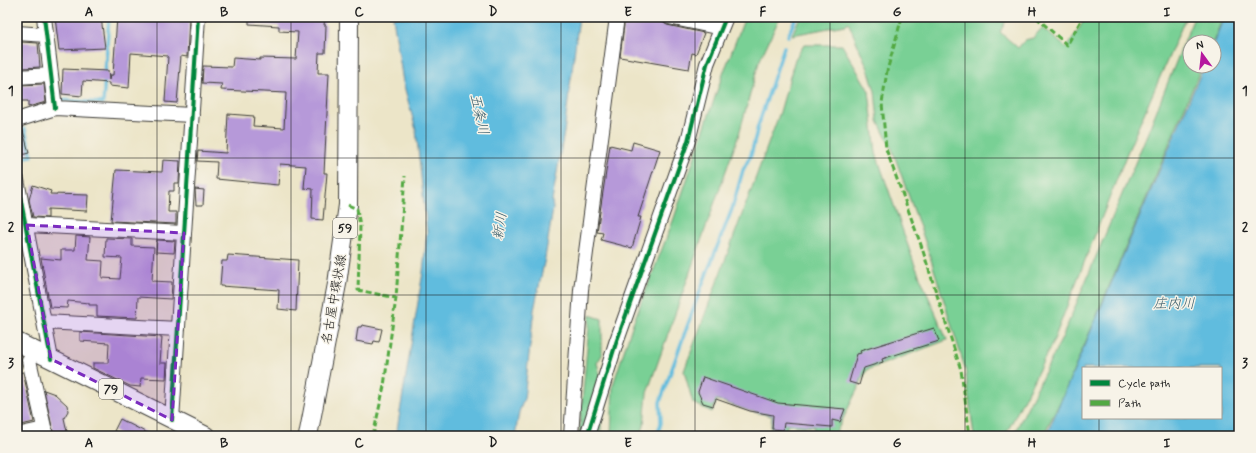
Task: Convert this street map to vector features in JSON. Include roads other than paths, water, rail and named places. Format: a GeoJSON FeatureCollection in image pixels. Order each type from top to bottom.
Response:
{"type":"FeatureCollection","features":[{"type":"Feature","properties":{"kind":"main road","name":"名古屋中環状線"},"geometry":{"type":"LineString","coordinates":[[308,436],[337,284],[348,205],[348,17]]}},
{"type":"Feature","properties":{"kind":"main road","name":"79"},"geometry":{"type":"LineString","coordinates":[[17,342],[51,359],[175,428]]}},
{"type":"Feature","properties":{"kind":"main road","name":"79"},"geometry":{"type":"LineString","coordinates":[[23,357],[175,428],[206,436]]}},
{"type":"Feature","properties":{"kind":"street"},"geometry":{"type":"LineString","coordinates":[[44,17],[56,108]]}},
{"type":"Feature","properties":{"kind":"street"},"geometry":{"type":"LineString","coordinates":[[175,428],[178,329],[198,17]]}},
{"type":"Feature","properties":{"kind":"street"},"geometry":{"type":"LineString","coordinates":[[571,436],[581,290],[617,17]]}},
{"type":"Feature","properties":{"kind":"street"},"geometry":{"type":"LineString","coordinates":[[587,436],[616,343],[688,141],[707,64],[723,23],[669,17]]}},
{"type":"Feature","properties":{"kind":"street"},"geometry":{"type":"LineString","coordinates":[[17,33],[46,35]]}},
{"type":"Feature","properties":{"kind":"street"},"geometry":{"type":"LineString","coordinates":[[17,77],[51,75]]}},
{"type":"Feature","properties":{"kind":"street"},"geometry":{"type":"LineString","coordinates":[[17,120],[56,108],[192,115]]}},
{"type":"Feature","properties":{"kind":"street"},"geometry":{"type":"LineString","coordinates":[[17,180],[51,359]]}},
{"type":"Feature","properties":{"kind":"street"},"geometry":{"type":"LineString","coordinates":[[26,225],[184,233]]}},
{"type":"Feature","properties":{"kind":"street"},"geometry":{"type":"LineString","coordinates":[[44,322],[178,329]]}},
{"type":"Feature","properties":{"kind":"street"},"geometry":{"type":"LineString","coordinates":[[17,435],[45,432],[23,357]]}},
{"type":"Feature","properties":{"kind":"water"},"geometry":{"type":"Polygon","coordinates":[[[393,17],[579,17],[564,132],[552,201],[553,209],[534,310],[524,399],[519,412],[515,436],[396,436],[423,272],[427,232],[416,130],[403,82],[393,17]]]}},
{"type":"Feature","properties":{"kind":"water","name":"庄内川"},"geometry":{"type":"Polygon","coordinates":[[[1224,17],[1239,17],[1239,430],[1236,436],[1046,436],[1201,74],[1222,74],[1222,34],[1217,34],[1224,17]]]}},
{"type":"Feature","properties":{"kind":"waterway"},"geometry":{"type":"LineString","coordinates":[[62,100],[103,103],[109,17]]}},
{"type":"Feature","properties":{"kind":"waterway"},"geometry":{"type":"LineString","coordinates":[[788,36],[796,17]]}},
{"type":"Feature","properties":{"kind":"waterway"},"geometry":{"type":"LineString","coordinates":[[657,436],[661,423],[660,402],[701,288],[732,209],[743,170],[751,155],[758,126],[784,47]]}},
{"type":"Feature","properties":{"kind":"waterway"},"geometry":{"type":"LineString","coordinates":[[21,176],[17,158],[32,156],[25,129]]}},
{"type":"Feature","properties":{"kind":"water label","name":"五条川"},"geometry":{"type":"Point","coordinates":[480,114]}},
{"type":"Feature","properties":{"kind":"water label","name":"新川"},"geometry":{"type":"Point","coordinates":[499,226]}}]}
